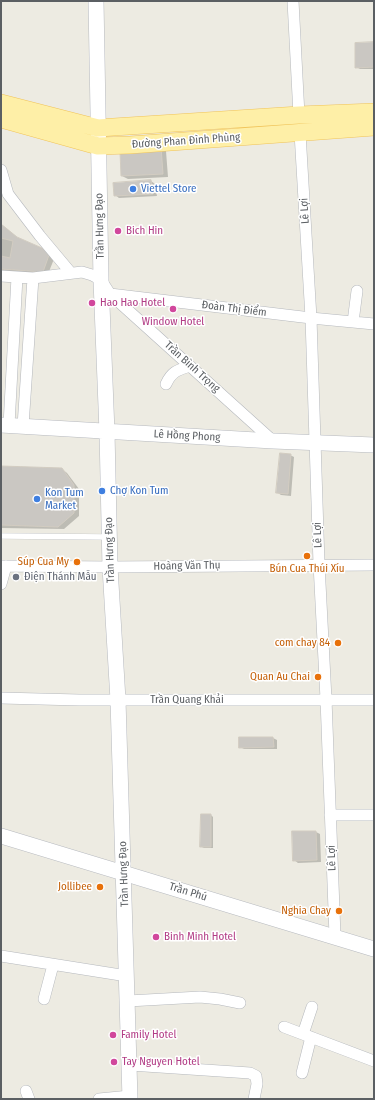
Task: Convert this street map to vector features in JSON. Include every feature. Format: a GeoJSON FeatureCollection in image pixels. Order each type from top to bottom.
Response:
{"type":"FeatureCollection","features":[{"type":"Feature","properties":{"kind":"main road","name":"Đường Phan Đình Phùng"},"geometry":{"type":"LineString","coordinates":[[1,103],[98,128],[299,115],[374,112]]}},
{"type":"Feature","properties":{"kind":"main road","name":"Đường Phan Đình Phùng"},"geometry":{"type":"LineString","coordinates":[[1,119],[98,146],[138,145],[374,127]]}},
{"type":"Feature","properties":{"kind":"street","name":"Trần Hưng Đạo"},"geometry":{"type":"LineString","coordinates":[[96,1],[101,280],[107,432],[110,567],[118,700],[130,1097]]}},
{"type":"Feature","properties":{"kind":"street"},"geometry":{"type":"LineString","coordinates":[[293,1],[299,115]]}},
{"type":"Feature","properties":{"kind":"street","name":"Lê Lợi"},"geometry":{"type":"LineString","coordinates":[[300,133],[311,318],[319,564],[335,936]]}},
{"type":"Feature","properties":{"kind":"street"},"geometry":{"type":"LineString","coordinates":[[1,170],[8,194],[71,273]]}},
{"type":"Feature","properties":{"kind":"street"},"geometry":{"type":"LineString","coordinates":[[1,276],[33,278],[82,272],[101,280],[110,294]]}},
{"type":"Feature","properties":{"kind":"street"},"geometry":{"type":"LineString","coordinates":[[11,425],[17,277]]}},
{"type":"Feature","properties":{"kind":"street"},"geometry":{"type":"LineString","coordinates":[[11,425],[33,278]]}},
{"type":"Feature","properties":{"kind":"street"},"geometry":{"type":"LineString","coordinates":[[353,322],[357,291]]}},
{"type":"Feature","properties":{"kind":"street","name":"Đoàn Thị Điểm"},"geometry":{"type":"LineString","coordinates":[[110,294],[374,324]]}},
{"type":"Feature","properties":{"kind":"street","name":"Trần Bình Trọng"},"geometry":{"type":"LineString","coordinates":[[110,294],[273,441]]}},
{"type":"Feature","properties":{"kind":"street"},"geometry":{"type":"LineString","coordinates":[[166,384],[173,372],[190,366]]}},
{"type":"Feature","properties":{"kind":"street","name":"Lê Hồng Phong"},"geometry":{"type":"LineString","coordinates":[[11,425],[107,432],[374,445]]}},
{"type":"Feature","properties":{"kind":"street","name":"Hoàng Văn Thụ"},"geometry":{"type":"LineString","coordinates":[[4,566],[110,567],[319,564],[374,565]]}},
{"type":"Feature","properties":{"kind":"street"},"geometry":{"type":"LineString","coordinates":[[1,584],[4,566]]}},
{"type":"Feature","properties":{"kind":"street","name":"Trần Quang Khải"},"geometry":{"type":"LineString","coordinates":[[1,698],[118,700],[374,700]]}},
{"type":"Feature","properties":{"kind":"street"},"geometry":{"type":"LineString","coordinates":[[330,815],[374,815]]}},
{"type":"Feature","properties":{"kind":"street","name":"Trần Phú"},"geometry":{"type":"LineString","coordinates":[[1,836],[124,872],[374,949]]}},
{"type":"Feature","properties":{"kind":"street"},"geometry":{"type":"LineString","coordinates":[[1,956],[127,976]]}},
{"type":"Feature","properties":{"kind":"street"},"geometry":{"type":"LineString","coordinates":[[44,999],[53,965]]}},
{"type":"Feature","properties":{"kind":"street"},"geometry":{"type":"LineString","coordinates":[[128,1001],[200,997],[240,1003]]}},
{"type":"Feature","properties":{"kind":"street"},"geometry":{"type":"LineString","coordinates":[[302,1073],[312,1007]]}},
{"type":"Feature","properties":{"kind":"street"},"geometry":{"type":"LineString","coordinates":[[284,1027],[374,1062]]}},
{"type":"Feature","properties":{"kind":"street"},"geometry":{"type":"LineString","coordinates":[[130,1065],[253,1074],[257,1079],[254,1099]]}},
{"type":"Feature","properties":{"kind":"street"},"geometry":{"type":"LineString","coordinates":[[99,1099],[130,1097]]}},
{"type":"Feature","properties":{"kind":"lane"},"geometry":{"type":"LineString","coordinates":[[1,536],[110,537]]}},
{"type":"Feature","properties":{"kind":"building"},"geometry":{"type":"Polygon","coordinates":[[[374,42],[374,67],[355,68],[355,43],[374,42]]]}},
{"type":"Feature","properties":{"kind":"building"},"geometry":{"type":"Polygon","coordinates":[[[161,147],[163,174],[121,176],[120,151],[161,147]]]}},
{"type":"Feature","properties":{"kind":"building","name":"Viettel Store"},"geometry":{"type":"Polygon","coordinates":[[[151,180],[153,194],[114,196],[113,183],[151,180]]]}},
{"type":"Feature","properties":{"kind":"building"},"geometry":{"type":"Polygon","coordinates":[[[1,224],[17,237],[42,248],[49,255],[43,272],[1,269],[1,224]]]}},
{"type":"Feature","properties":{"kind":"building"},"geometry":{"type":"Polygon","coordinates":[[[1,238],[13,241],[10,258],[1,256],[1,238]]]}},
{"type":"Feature","properties":{"kind":"building"},"geometry":{"type":"Polygon","coordinates":[[[280,453],[291,454],[288,494],[276,493],[280,453]]]}},
{"type":"Feature","properties":{"kind":"building","name":"Kon Tum Market"},"geometry":{"type":"Polygon","coordinates":[[[1,466],[62,468],[74,485],[74,513],[58,527],[1,525],[1,466]]]}},
{"type":"Feature","properties":{"kind":"building"},"geometry":{"type":"Polygon","coordinates":[[[239,737],[273,737],[274,747],[239,748],[239,737]]]}},
{"type":"Feature","properties":{"kind":"building"},"geometry":{"type":"Polygon","coordinates":[[[201,814],[211,814],[211,847],[200,847],[201,814]]]}},
{"type":"Feature","properties":{"kind":"building"},"geometry":{"type":"Polygon","coordinates":[[[292,831],[316,831],[317,860],[293,861],[292,831]]]}},
{"type":"Feature","properties":{"kind":"place","name":"Viettel Store"},"geometry":{"type":"Point","coordinates":[133,189]}},
{"type":"Feature","properties":{"kind":"place","name":"Bich Hin"},"geometry":{"type":"Point","coordinates":[118,231]}},
{"type":"Feature","properties":{"kind":"place","name":"Hao Hao Hotel"},"geometry":{"type":"Point","coordinates":[92,303]}},
{"type":"Feature","properties":{"kind":"place","name":"Window Hotel"},"geometry":{"type":"Point","coordinates":[173,309]}},
{"type":"Feature","properties":{"kind":"place","name":"Chợ Kon Tum"},"geometry":{"type":"Point","coordinates":[102,491]}},
{"type":"Feature","properties":{"kind":"place","name":"Kon Tum Market"},"geometry":{"type":"Point","coordinates":[37,499]}},
{"type":"Feature","properties":{"kind":"place","name":"Bún Cua Thúi Xíu"},"geometry":{"type":"Point","coordinates":[307,556]}},
{"type":"Feature","properties":{"kind":"place","name":"Súp Cua My"},"geometry":{"type":"Point","coordinates":[77,562]}},
{"type":"Feature","properties":{"kind":"place","name":"Điện Thánh Mẫu"},"geometry":{"type":"Point","coordinates":[16,577]}},
{"type":"Feature","properties":{"kind":"place","name":"com chay 84"},"geometry":{"type":"Point","coordinates":[338,643]}},
{"type":"Feature","properties":{"kind":"place","name":"Quan Au Chai"},"geometry":{"type":"Point","coordinates":[318,677]}},
{"type":"Feature","properties":{"kind":"place","name":"Jollibee"},"geometry":{"type":"Point","coordinates":[100,887]}},
{"type":"Feature","properties":{"kind":"place","name":"Nghia Chay"},"geometry":{"type":"Point","coordinates":[339,911]}},
{"type":"Feature","properties":{"kind":"place","name":"Binh Minh Hotel"},"geometry":{"type":"Point","coordinates":[156,937]}},
{"type":"Feature","properties":{"kind":"place","name":"Family Hotel"},"geometry":{"type":"Point","coordinates":[113,1035]}},
{"type":"Feature","properties":{"kind":"place","name":"Tay Nguyen Hotel"},"geometry":{"type":"Point","coordinates":[114,1062]}}]}
